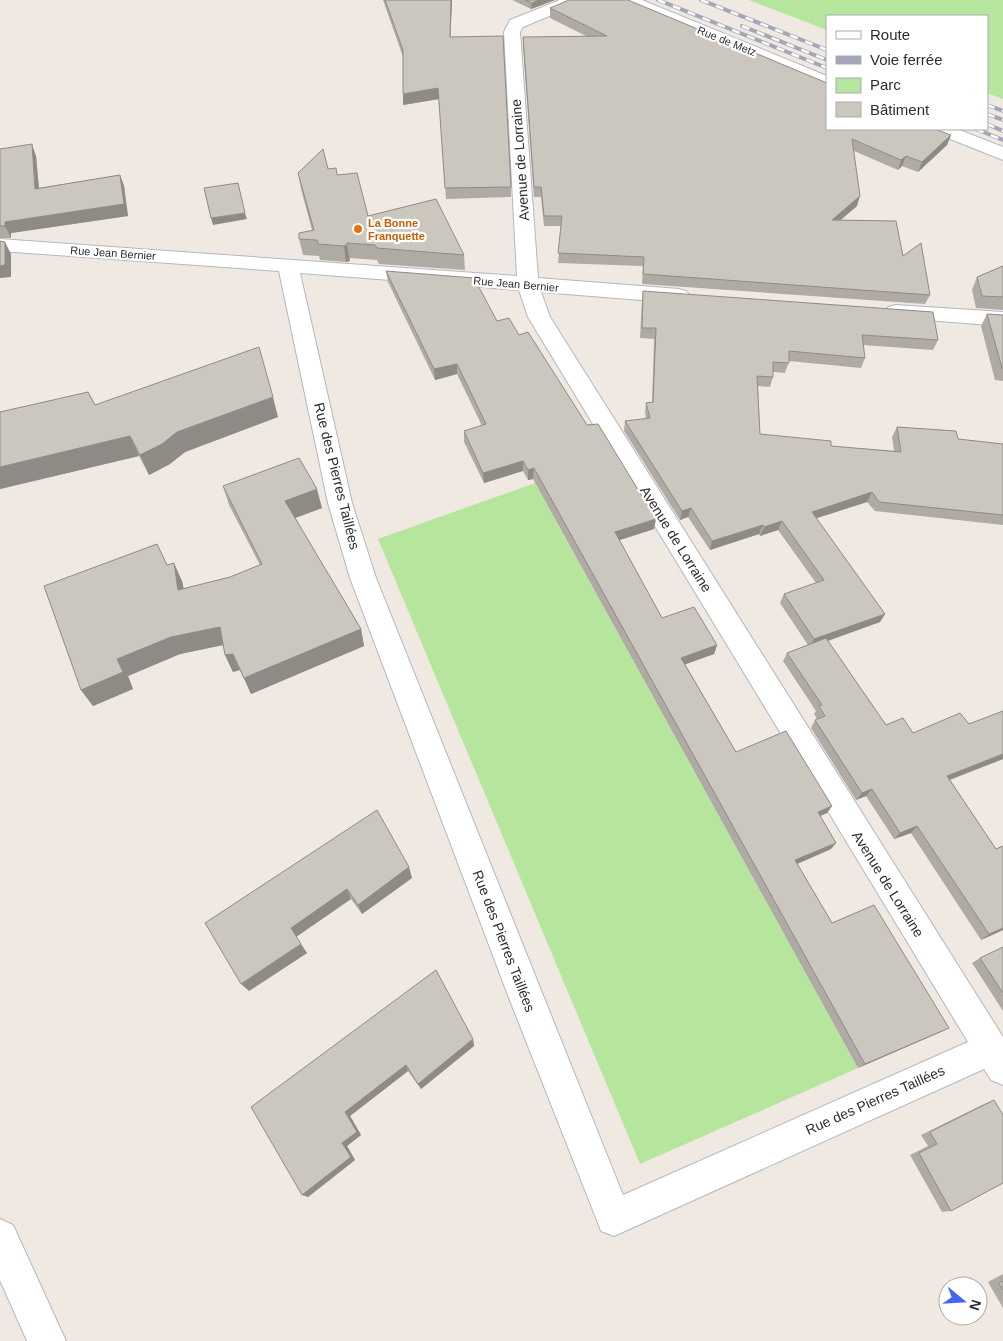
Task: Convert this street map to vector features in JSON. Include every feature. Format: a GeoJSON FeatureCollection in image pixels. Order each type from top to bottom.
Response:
{"type":"FeatureCollection","features":[{"type":"Feature","properties":{"kind":"street","name":"Avenue de Lorraine"},"geometry":{"type":"LineString","coordinates":[[575,0],[516,24],[512,32],[528,286],[538,317],[997,1058]]}},
{"type":"Feature","properties":{"kind":"street","name":"Rue de Metz"},"geometry":{"type":"LineString","coordinates":[[628,0],[826,82]]}},
{"type":"Feature","properties":{"kind":"street"},"geometry":{"type":"LineString","coordinates":[[943,130],[1003,154]]}},
{"type":"Feature","properties":{"kind":"street","name":"Rue Jean Bernier"},"geometry":{"type":"LineString","coordinates":[[0,245],[288,265],[528,286],[696,298]]}},
{"type":"Feature","properties":{"kind":"street","name":"Rue des Pierres Taillées"},"geometry":{"type":"LineString","coordinates":[[288,265],[340,503],[364,578],[522,989],[614,1218],[997,1058]]}},
{"type":"Feature","properties":{"kind":"street"},"geometry":{"type":"LineString","coordinates":[[874,310],[1003,320]]}},
{"type":"Feature","properties":{"kind":"street"},"geometry":{"type":"LineString","coordinates":[[0,1238],[47,1341]]}},
{"type":"Feature","properties":{"kind":"green space"},"geometry":{"type":"Polygon","coordinates":[[[749,0],[1003,0],[1003,99],[988,93],[988,15],[826,15],[826,30],[749,0]]]}},
{"type":"Feature","properties":{"kind":"green space"},"geometry":{"type":"Polygon","coordinates":[[[535,483],[858,1068],[640,1164],[378,539],[535,483]]]}},
{"type":"Feature","properties":{"kind":"building"},"geometry":{"type":"Polygon","coordinates":[[[385,0],[451,0],[450,37],[503,36],[511,187],[445,188],[438,88],[403,94],[403,50],[385,0]]]}},
{"type":"Feature","properties":{"kind":"building"},"geometry":{"type":"Polygon","coordinates":[[[525,0],[539,0],[532,3],[525,0]]]}},
{"type":"Feature","properties":{"kind":"building"},"geometry":{"type":"Polygon","coordinates":[[[569,0],[628,0],[826,83],[826,130],[938,130],[951,135],[922,162],[906,156],[901,160],[852,139],[860,196],[832,220],[896,221],[903,256],[921,243],[930,295],[643,274],[644,257],[558,253],[562,216],[544,216],[541,187],[534,187],[523,37],[607,36],[550,8],[569,0]]]}},
{"type":"Feature","properties":{"kind":"building"},"geometry":{"type":"Polygon","coordinates":[[[32,144],[35,189],[120,175],[124,204],[5,222],[5,226],[0,226],[0,149],[32,144]]]}},
{"type":"Feature","properties":{"kind":"building"},"geometry":{"type":"Polygon","coordinates":[[[323,149],[328,169],[336,168],[337,175],[357,173],[368,216],[436,199],[464,255],[377,248],[375,245],[347,243],[344,246],[318,244],[317,240],[299,239],[299,233],[314,230],[298,173],[323,149]]]}},
{"type":"Feature","properties":{"kind":"building"},"geometry":{"type":"Polygon","coordinates":[[[238,183],[245,213],[211,218],[204,188],[238,183]]]}},
{"type":"Feature","properties":{"kind":"building"},"geometry":{"type":"Polygon","coordinates":[[[0,241],[5,242],[5,265],[0,266],[0,241]]]}},
{"type":"Feature","properties":{"kind":"building"},"geometry":{"type":"Polygon","coordinates":[[[1003,266],[1003,297],[982,296],[977,277],[1003,266]]]}},
{"type":"Feature","properties":{"kind":"building"},"geometry":{"type":"Polygon","coordinates":[[[386,271],[474,278],[497,321],[509,318],[519,335],[528,332],[587,425],[598,424],[656,519],[615,532],[662,618],[694,607],[717,645],[681,658],[736,752],[786,731],[832,806],[818,812],[836,843],[795,860],[832,923],[874,905],[949,1028],[865,1064],[534,468],[528,470],[523,461],[483,473],[464,431],[486,424],[457,364],[434,369],[386,271]]]}},
{"type":"Feature","properties":{"kind":"building"},"geometry":{"type":"Polygon","coordinates":[[[643,291],[933,312],[938,340],[862,335],[865,358],[789,351],[789,363],[773,362],[773,377],[757,376],[760,434],[831,441],[831,446],[901,452],[897,427],[956,431],[958,439],[1003,444],[1003,515],[879,502],[872,492],[812,512],[885,614],[814,639],[784,594],[824,580],[782,521],[712,541],[691,508],[682,511],[625,421],[650,418],[646,403],[653,402],[656,328],[642,328],[643,291]]]}},
{"type":"Feature","properties":{"kind":"building"},"geometry":{"type":"Polygon","coordinates":[[[987,314],[1003,315],[1003,368],[1002,368],[987,314]]]}},
{"type":"Feature","properties":{"kind":"building"},"geometry":{"type":"Polygon","coordinates":[[[259,347],[273,397],[177,432],[162,444],[140,455],[130,436],[0,467],[0,412],[88,392],[95,405],[259,347]]]}},
{"type":"Feature","properties":{"kind":"building"},"geometry":{"type":"Polygon","coordinates":[[[299,458],[317,489],[285,501],[361,629],[244,678],[233,654],[225,655],[220,627],[171,637],[117,659],[123,672],[81,690],[44,586],[157,544],[167,565],[174,563],[178,590],[230,577],[262,564],[223,486],[299,458]]]}},
{"type":"Feature","properties":{"kind":"building"},"geometry":{"type":"Polygon","coordinates":[[[826,638],[886,725],[903,718],[913,733],[960,713],[969,724],[1003,711],[1003,754],[947,776],[996,849],[1003,846],[1003,928],[989,934],[917,826],[900,833],[872,789],[862,793],[815,720],[825,716],[819,706],[822,705],[787,653],[826,638]]]}},
{"type":"Feature","properties":{"kind":"building"},"geometry":{"type":"Polygon","coordinates":[[[377,810],[409,867],[358,905],[347,889],[291,928],[301,944],[241,984],[205,923],[377,810]]]}},
{"type":"Feature","properties":{"kind":"building"},"geometry":{"type":"Polygon","coordinates":[[[1003,947],[1003,993],[980,958],[1003,947]]]}},
{"type":"Feature","properties":{"kind":"building"},"geometry":{"type":"Polygon","coordinates":[[[436,970],[473,1039],[418,1084],[406,1065],[345,1112],[357,1132],[342,1143],[351,1157],[302,1195],[251,1107],[436,970]]]}},
{"type":"Feature","properties":{"kind":"building"},"geometry":{"type":"Polygon","coordinates":[[[994,1100],[1003,1115],[1003,1183],[951,1211],[919,1153],[937,1144],[930,1132],[994,1100]]]}},
{"type":"Feature","properties":{"kind":"building"},"geometry":{"type":"Polygon","coordinates":[[[1003,1281],[1003,1290],[999,1283],[1003,1281]]]}},
{"type":"Feature","properties":{"kind":"railway"},"geometry":{"type":"LineString","coordinates":[[658,0],[826,68]]}},
{"type":"Feature","properties":{"kind":"railway"},"geometry":{"type":"LineString","coordinates":[[701,0],[826,50]]}},
{"type":"Feature","properties":{"kind":"railway"},"geometry":{"type":"LineString","coordinates":[[742,26],[826,60]]}},
{"type":"Feature","properties":{"kind":"railway"},"geometry":{"type":"LineString","coordinates":[[988,105],[1003,111]]}},
{"type":"Feature","properties":{"kind":"railway"},"geometry":{"type":"LineString","coordinates":[[988,114],[1003,120]]}},
{"type":"Feature","properties":{"kind":"railway"},"geometry":{"type":"LineString","coordinates":[[988,124],[1003,131]]}},
{"type":"Feature","properties":{"kind":"railway"},"geometry":{"type":"LineString","coordinates":[[978,130],[1003,140]]}},
{"type":"Feature","properties":{"kind":"place","name":"La Bonne Franquette"},"geometry":{"type":"Point","coordinates":[358,229]}}]}
